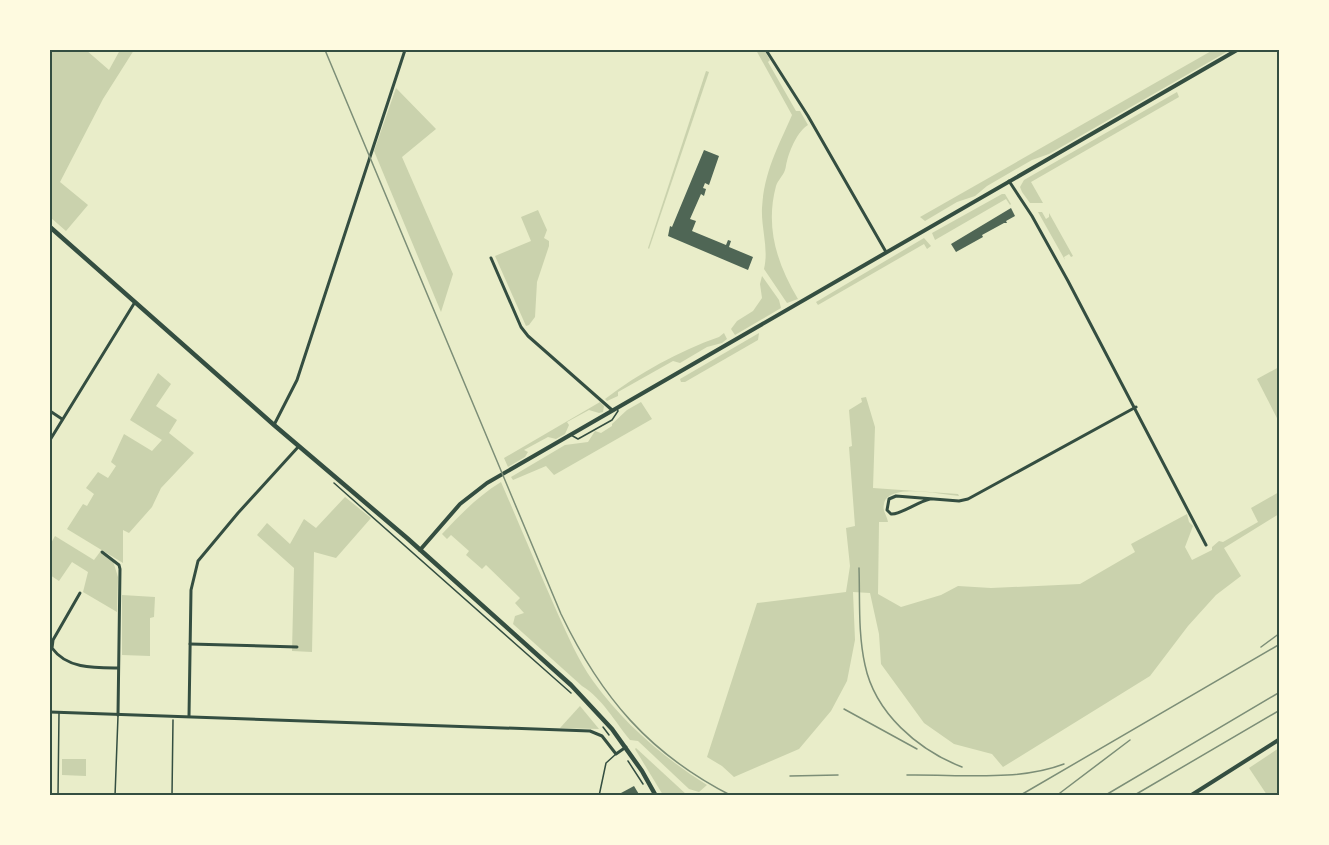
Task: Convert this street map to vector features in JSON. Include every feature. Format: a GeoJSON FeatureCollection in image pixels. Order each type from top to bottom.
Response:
{"type":"FeatureCollection","features":[{"type":"Feature","properties":{"kind":"main road"},"geometry":{"type":"LineString","coordinates":[[50,227],[420,550],[583,696],[626,747],[656,795]]}},
{"type":"Feature","properties":{"kind":"street"},"geometry":{"type":"LineString","coordinates":[[274,424],[296,382],[405,50]]}},
{"type":"Feature","properties":{"kind":"street"},"geometry":{"type":"LineString","coordinates":[[766,50],[808,116],[886,252]]}},
{"type":"Feature","properties":{"kind":"street"},"geometry":{"type":"LineString","coordinates":[[420,550],[456,508],[474,492],[570,434],[1237,50]]}},
{"type":"Feature","properties":{"kind":"street"},"geometry":{"type":"LineString","coordinates":[[1009,181],[1040,229],[1136,407],[1206,545]]}},
{"type":"Feature","properties":{"kind":"street"},"geometry":{"type":"LineString","coordinates":[[491,258],[521,327],[528,336],[612,410]]}},
{"type":"Feature","properties":{"kind":"street"},"geometry":{"type":"LineString","coordinates":[[50,440],[135,302]]}},
{"type":"Feature","properties":{"kind":"street"},"geometry":{"type":"LineString","coordinates":[[930,499],[918,502],[896,515],[890,514],[887,510],[887,502],[893,496],[959,501],[968,499],[1136,407]]}},
{"type":"Feature","properties":{"kind":"street"},"geometry":{"type":"LineString","coordinates":[[50,411],[62,419]]}},
{"type":"Feature","properties":{"kind":"street"},"geometry":{"type":"LineString","coordinates":[[189,716],[191,590],[198,561],[299,446]]}},
{"type":"Feature","properties":{"kind":"street"},"geometry":{"type":"LineString","coordinates":[[102,552],[119,565],[118,715]]}},
{"type":"Feature","properties":{"kind":"street"},"geometry":{"type":"LineString","coordinates":[[80,592],[53,640],[52,648],[58,655],[78,666],[118,668]]}},
{"type":"Feature","properties":{"kind":"street"},"geometry":{"type":"LineString","coordinates":[[190,644],[297,647]]}},
{"type":"Feature","properties":{"kind":"street"},"geometry":{"type":"LineString","coordinates":[[50,712],[590,731],[602,736],[616,754],[626,747]]}},
{"type":"Feature","properties":{"kind":"street"},"geometry":{"type":"LineString","coordinates":[[1190,795],[1280,739]]}},
{"type":"Feature","properties":{"kind":"lane"},"geometry":{"type":"LineString","coordinates":[[570,434],[578,439],[612,420],[618,411],[617,407]]}},
{"type":"Feature","properties":{"kind":"lane"},"geometry":{"type":"LineString","coordinates":[[58,795],[59,712]]}},
{"type":"Feature","properties":{"kind":"lane"},"geometry":{"type":"LineString","coordinates":[[115,795],[118,715]]}},
{"type":"Feature","properties":{"kind":"lane"},"geometry":{"type":"LineString","coordinates":[[599,795],[606,763],[616,754]]}},
{"type":"Feature","properties":{"kind":"path"},"geometry":{"type":"LineString","coordinates":[[330,480],[577,699]]}},
{"type":"Feature","properties":{"kind":"path"},"geometry":{"type":"LineString","coordinates":[[172,795],[173,716]]}},
{"type":"Feature","properties":{"kind":"path"},"geometry":{"type":"LineString","coordinates":[[601,724],[610,736]]}},
{"type":"Feature","properties":{"kind":"path"},"geometry":{"type":"LineString","coordinates":[[627,760],[645,788]]}},
{"type":"Feature","properties":{"kind":"green space"},"geometry":{"type":"Polygon","coordinates":[[[50,50],[86,50],[109,70],[120,50],[134,50],[103,99],[60,182],[88,205],[66,231],[50,217],[50,50]]]}},
{"type":"Feature","properties":{"kind":"green space"},"geometry":{"type":"Polygon","coordinates":[[[756,50],[764,50],[770,60],[768,62],[796,111],[800,111],[808,125],[801,131],[792,146],[784,172],[776,186],[773,201],[775,245],[784,272],[798,299],[787,303],[764,269],[766,254],[762,208],[769,171],[792,115],[756,50]]]}},
{"type":"Feature","properties":{"kind":"green space"},"geometry":{"type":"Polygon","coordinates":[[[1213,50],[1230,50],[1049,154],[1032,160],[987,186],[975,196],[957,202],[925,221],[920,217],[1213,50]]]}},
{"type":"Feature","properties":{"kind":"green space"},"geometry":{"type":"Polygon","coordinates":[[[706,71],[709,72],[649,249],[648,248],[706,71]]]}},
{"type":"Feature","properties":{"kind":"green space"},"geometry":{"type":"Polygon","coordinates":[[[396,88],[436,129],[402,157],[453,274],[441,312],[374,151],[396,88]]]}},
{"type":"Feature","properties":{"kind":"green space"},"geometry":{"type":"Polygon","coordinates":[[[1177,92],[1179,97],[1031,182],[1043,203],[1030,203],[1022,192],[1020,187],[1024,180],[1177,92]]]}},
{"type":"Feature","properties":{"kind":"green space"},"geometry":{"type":"Polygon","coordinates":[[[1005,194],[1010,205],[1006,199],[935,240],[932,233],[1005,194]]]}},
{"type":"Feature","properties":{"kind":"green space"},"geometry":{"type":"Polygon","coordinates":[[[538,210],[547,230],[544,238],[549,241],[549,246],[537,282],[535,317],[526,326],[495,256],[531,241],[521,217],[538,210]]]}},
{"type":"Feature","properties":{"kind":"green space"},"geometry":{"type":"Polygon","coordinates":[[[1038,212],[1042,212],[1046,219],[1049,213],[1073,256],[1069,254],[1064,257],[1065,260],[1038,212]]]}},
{"type":"Feature","properties":{"kind":"green space"},"geometry":{"type":"Polygon","coordinates":[[[924,238],[931,246],[927,249],[924,244],[818,305],[816,302],[924,238]]]}},
{"type":"Feature","properties":{"kind":"green space"},"geometry":{"type":"Polygon","coordinates":[[[762,276],[779,300],[781,308],[735,335],[731,329],[737,321],[753,311],[762,298],[760,284],[762,276]]]}},
{"type":"Feature","properties":{"kind":"green space"},"geometry":{"type":"Polygon","coordinates":[[[724,333],[727,339],[722,343],[707,347],[680,363],[673,361],[618,392],[618,396],[607,401],[605,399],[660,364],[724,333]]]}},
{"type":"Feature","properties":{"kind":"green space"},"geometry":{"type":"Polygon","coordinates":[[[759,333],[758,340],[685,382],[681,382],[680,379],[759,333]]]}},
{"type":"Feature","properties":{"kind":"green space"},"geometry":{"type":"Polygon","coordinates":[[[1279,367],[1279,422],[1257,379],[1279,367]]]}},
{"type":"Feature","properties":{"kind":"green space"},"geometry":{"type":"Polygon","coordinates":[[[158,373],[171,384],[156,406],[177,420],[169,433],[194,453],[161,488],[152,507],[129,533],[123,530],[123,563],[67,529],[83,504],[87,506],[94,494],[86,488],[98,472],[108,478],[116,466],[111,462],[124,434],[152,451],[162,440],[130,420],[158,373]]]}},
{"type":"Feature","properties":{"kind":"green space"},"geometry":{"type":"Polygon","coordinates":[[[866,397],[875,427],[873,488],[916,491],[895,493],[888,497],[884,509],[888,522],[879,522],[878,594],[901,607],[941,595],[958,586],[991,588],[1080,584],[1135,552],[1131,544],[1187,514],[1193,526],[1185,547],[1192,560],[1212,550],[1212,547],[1219,541],[1223,542],[1258,522],[1251,508],[1279,492],[1279,514],[1224,548],[1241,576],[1216,595],[1188,626],[1150,676],[1003,767],[992,754],[954,744],[924,723],[881,664],[879,634],[870,593],[853,592],[855,640],[847,681],[831,711],[799,749],[734,777],[707,757],[757,603],[846,592],[850,566],[846,528],[855,526],[849,447],[852,446],[849,410],[862,402],[861,398],[866,397]]]}},
{"type":"Feature","properties":{"kind":"green space"},"geometry":{"type":"Polygon","coordinates":[[[600,402],[604,406],[603,412],[589,410],[567,422],[569,425],[565,434],[556,439],[548,437],[524,450],[528,452],[525,457],[508,467],[504,458],[600,402]]]}},
{"type":"Feature","properties":{"kind":"green space"},"geometry":{"type":"Polygon","coordinates":[[[641,402],[652,419],[554,475],[546,466],[513,480],[511,477],[565,445],[588,442],[595,431],[601,433],[612,426],[627,410],[641,402]]]}},
{"type":"Feature","properties":{"kind":"green space"},"geometry":{"type":"Polygon","coordinates":[[[501,482],[557,612],[588,673],[617,711],[645,739],[707,785],[699,792],[689,789],[638,741],[630,740],[596,697],[513,624],[515,616],[524,613],[515,603],[520,598],[486,565],[482,569],[466,555],[469,551],[451,535],[447,539],[442,534],[477,499],[501,482]]]}},
{"type":"Feature","properties":{"kind":"green space"},"geometry":{"type":"Polygon","coordinates":[[[925,492],[958,494],[959,496],[925,492]]]}},
{"type":"Feature","properties":{"kind":"green space"},"geometry":{"type":"Polygon","coordinates":[[[345,497],[371,518],[336,558],[314,552],[312,652],[292,651],[294,568],[257,535],[267,523],[290,544],[304,519],[316,528],[345,497]]]}},
{"type":"Feature","properties":{"kind":"green space"},"geometry":{"type":"Polygon","coordinates":[[[55,536],[94,560],[100,552],[113,561],[118,577],[117,612],[83,592],[88,572],[72,562],[59,581],[50,575],[50,545],[55,536]]]}},
{"type":"Feature","properties":{"kind":"green space"},"geometry":{"type":"Polygon","coordinates":[[[122,595],[155,597],[154,617],[150,618],[150,656],[122,655],[122,595]]]}},
{"type":"Feature","properties":{"kind":"green space"},"geometry":{"type":"Polygon","coordinates":[[[580,706],[599,729],[560,728],[580,706]]]}},
{"type":"Feature","properties":{"kind":"green space"},"geometry":{"type":"Polygon","coordinates":[[[636,748],[687,795],[663,795],[636,748]]]}},
{"type":"Feature","properties":{"kind":"green space"},"geometry":{"type":"Polygon","coordinates":[[[1279,748],[1279,795],[1267,795],[1249,768],[1279,748]]]}},
{"type":"Feature","properties":{"kind":"green space"},"geometry":{"type":"Polygon","coordinates":[[[62,759],[86,759],[86,776],[62,775],[62,759]]]}},
{"type":"Feature","properties":{"kind":"building"},"geometry":{"type":"Polygon","coordinates":[[[704,150],[719,156],[709,185],[705,183],[703,188],[706,189],[704,196],[701,194],[690,219],[696,221],[692,231],[726,245],[728,240],[731,241],[729,247],[753,257],[748,270],[668,236],[670,226],[672,227],[704,150]]]}},
{"type":"Feature","properties":{"kind":"building"},"geometry":{"type":"Polygon","coordinates":[[[1011,208],[1015,216],[1006,221],[1007,223],[982,235],[983,237],[956,252],[951,244],[1011,208]]]}},
{"type":"Feature","properties":{"kind":"building"},"geometry":{"type":"Polygon","coordinates":[[[634,786],[640,796],[623,796],[621,793],[634,786]]]}},
{"type":"Feature","properties":{"kind":"railway"},"geometry":{"type":"LineString","coordinates":[[325,50],[561,614],[576,644],[611,697],[652,742],[702,780],[732,796]]}},
{"type":"Feature","properties":{"kind":"railway"},"geometry":{"type":"LineString","coordinates":[[859,568],[860,629],[863,653],[870,682],[878,699],[888,714],[915,740],[930,751],[962,767]]}},
{"type":"Feature","properties":{"kind":"railway"},"geometry":{"type":"LineString","coordinates":[[1261,647],[1280,633]]}},
{"type":"Feature","properties":{"kind":"railway"},"geometry":{"type":"LineString","coordinates":[[1019,796],[1280,644]]}},
{"type":"Feature","properties":{"kind":"railway"},"geometry":{"type":"LineString","coordinates":[[1104,796],[1280,692]]}},
{"type":"Feature","properties":{"kind":"railway"},"geometry":{"type":"LineString","coordinates":[[844,709],[917,749]]}},
{"type":"Feature","properties":{"kind":"railway"},"geometry":{"type":"LineString","coordinates":[[1133,796],[1280,710]]}},
{"type":"Feature","properties":{"kind":"railway"},"geometry":{"type":"LineString","coordinates":[[1056,796],[1130,740]]}},
{"type":"Feature","properties":{"kind":"railway"},"geometry":{"type":"LineString","coordinates":[[907,775],[1007,775],[1046,770],[1064,764]]}},
{"type":"Feature","properties":{"kind":"railway"},"geometry":{"type":"LineString","coordinates":[[790,776],[838,775]]}}]}
